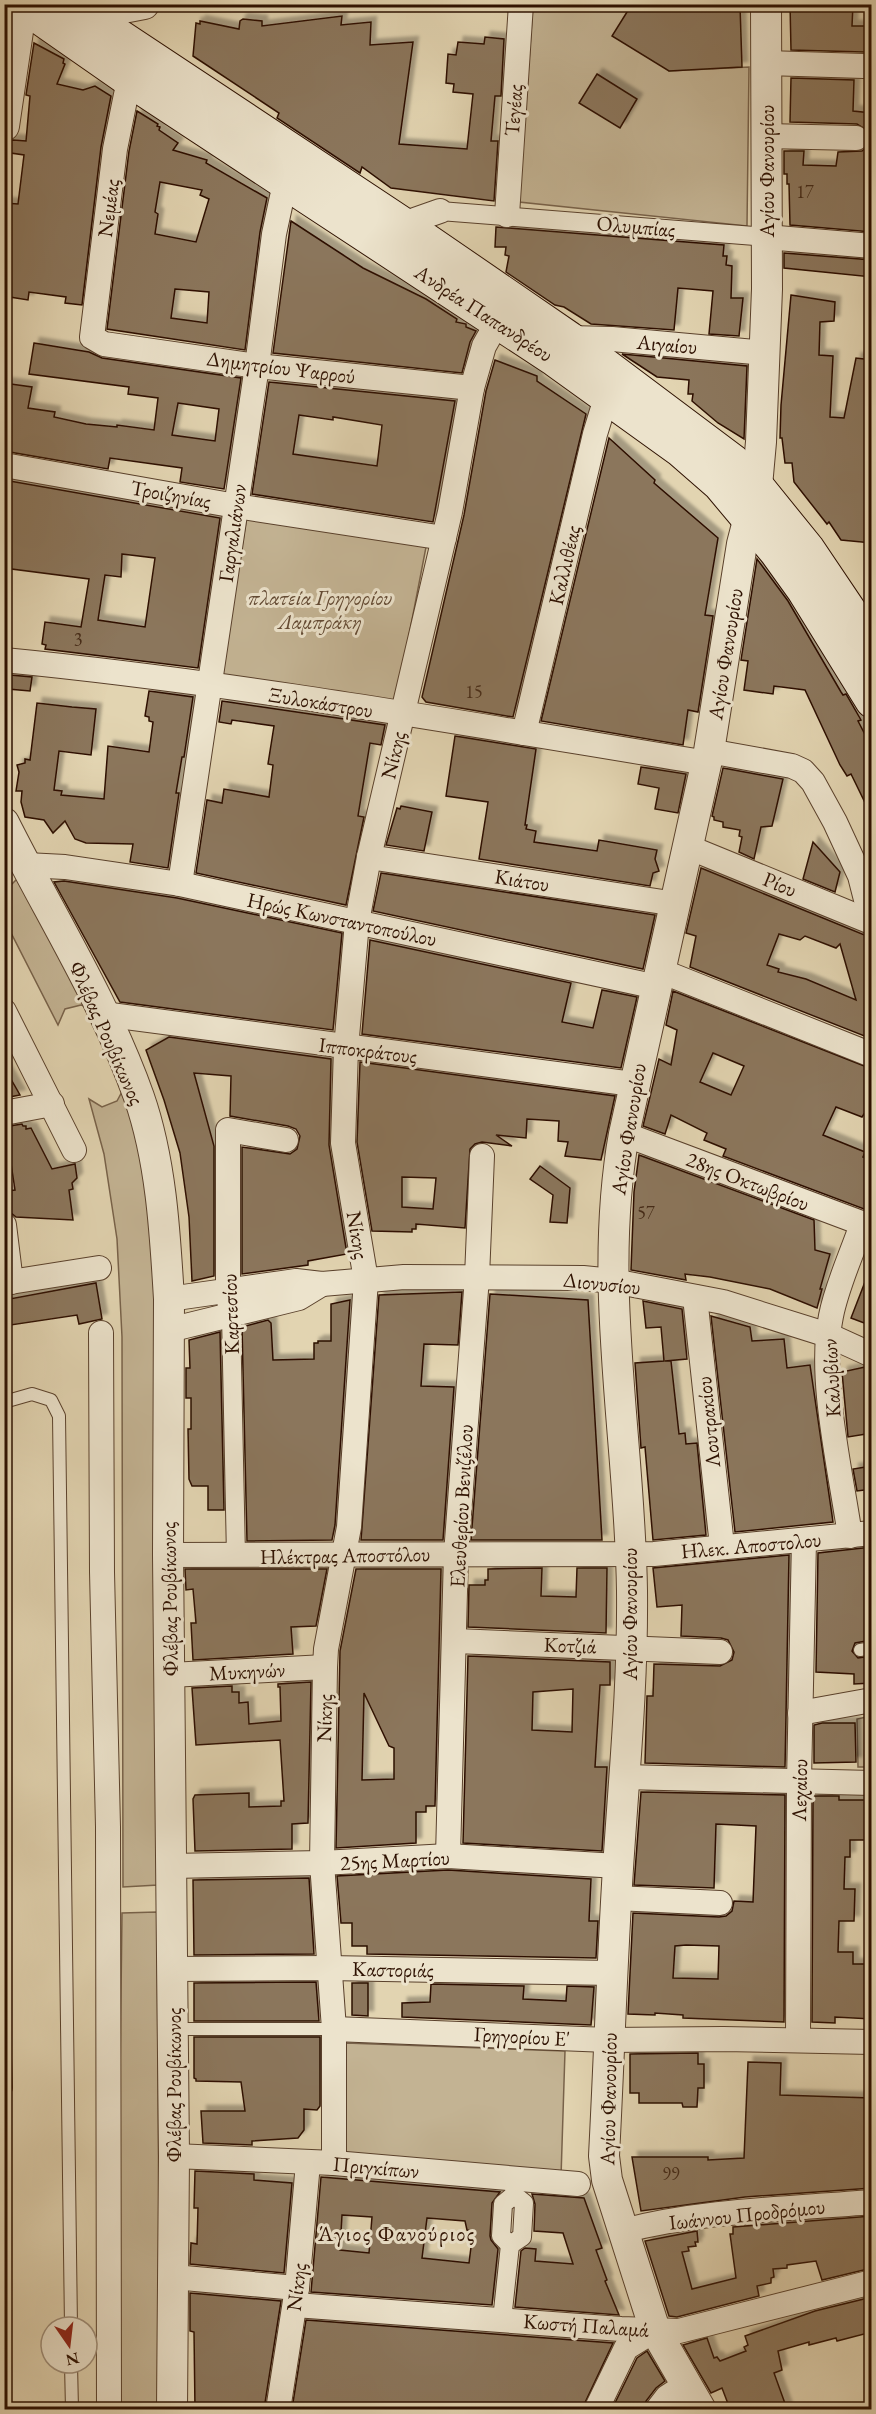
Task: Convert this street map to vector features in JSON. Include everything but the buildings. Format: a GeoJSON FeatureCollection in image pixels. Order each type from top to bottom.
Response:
{"type":"FeatureCollection","features":[{"type":"Feature","properties":{"kind":"main road","name":"Ανδρέα Παπανδρέου"},"geometry":{"type":"LineString","coordinates":[[22,5],[129,80],[555,360],[680,450],[719,483],[749,518],[804,591],[872,701]]}},
{"type":"Feature","properties":{"kind":"main road","name":"Ανδρέα Παπανδρέου"},"geometry":{"type":"LineString","coordinates":[[82,12],[403,224],[569,338],[716,448],[757,486],[808,549],[862,609],[872,645]]}},
{"type":"Feature","properties":{"kind":"street","name":"Τεγέας"},"geometry":{"type":"LineString","coordinates":[[507,215],[521,4]]}},
{"type":"Feature","properties":{"kind":"street","name":"Αγίου Φανουρίου"},"geometry":{"type":"LineString","coordinates":[[694,2397],[656,2330],[607,2180],[604,2156],[608,2040],[630,1646],[631,1554],[619,1403],[613,1281],[618,1168],[633,1084],[659,979],[708,757],[742,544],[757,486],[765,353],[766,4]]}},
{"type":"Feature","properties":{"kind":"street"},"geometry":{"type":"LineString","coordinates":[[4,126],[22,5]]}},
{"type":"Feature","properties":{"kind":"street"},"geometry":{"type":"LineString","coordinates":[[82,12],[136,5]]}},
{"type":"Feature","properties":{"kind":"street"},"geometry":{"type":"LineString","coordinates":[[766,63],[864,66]]}},
{"type":"Feature","properties":{"kind":"street","name":"Νεμέας"},"geometry":{"type":"LineString","coordinates":[[92,337],[116,149],[129,80]]}},
{"type":"Feature","properties":{"kind":"street"},"geometry":{"type":"LineString","coordinates":[[766,136],[856,138]]}},
{"type":"Feature","properties":{"kind":"street","name":"Γαργαλιάνων"},"geometry":{"type":"LineString","coordinates":[[180,884],[257,366],[274,234],[285,183]]}},
{"type":"Feature","properties":{"kind":"street","name":"Ολυμπίας"},"geometry":{"type":"LineString","coordinates":[[403,224],[441,211],[872,246]]}},
{"type":"Feature","properties":{"kind":"street","name":"Νίκης"},"geometry":{"type":"LineString","coordinates":[[334,2163],[334,2029],[322,1863],[325,1667],[326,1649],[349,1527],[366,1280],[343,1143],[346,1048],[357,922],[369,857],[444,538],[472,388],[484,346],[497,323]]}},
{"type":"Feature","properties":{"kind":"street","name":"Δημητρίου Ψαρρού"},"geometry":{"type":"LineString","coordinates":[[92,337],[104,344],[257,366],[472,388]]}},
{"type":"Feature","properties":{"kind":"street","name":"Αιγαίου"},"geometry":{"type":"LineString","coordinates":[[569,338],[612,339],[765,353]]}},
{"type":"Feature","properties":{"kind":"street","name":"Καλλιθέας"},"geometry":{"type":"LineString","coordinates":[[524,733],[595,434],[606,398]]}},
{"type":"Feature","properties":{"kind":"street","name":"Τροιζηνίας"},"geometry":{"type":"LineString","coordinates":[[4,465],[236,506],[444,538]]}},
{"type":"Feature","properties":{"kind":"street","name":"Ξυλοκάστρου"},"geometry":{"type":"LineString","coordinates":[[4,660],[79,667],[524,733],[792,766],[803,771],[813,782],[835,822],[860,876],[871,922]]}},
{"type":"Feature","properties":{"kind":"street","name":"Φλέβας Ρουβίκωνος"},"geometry":{"type":"LineString","coordinates":[[4,823],[103,1014],[139,1097],[160,1200],[169,1299],[168,1555],[174,2156],[172,2409]]}},
{"type":"Feature","properties":{"kind":"street","name":"Ρίου"},"geometry":{"type":"LineString","coordinates":[[688,847],[871,922]]}},
{"type":"Feature","properties":{"kind":"street","name":"Κιάτου"},"geometry":{"type":"LineString","coordinates":[[369,857],[676,904]]}},
{"type":"Feature","properties":{"kind":"street","name":"Ηρώς Κωνσταντοπούλου"},"geometry":{"type":"LineString","coordinates":[[26,866],[65,867],[180,884],[357,922],[659,979],[872,1055]]}},
{"type":"Feature","properties":{"kind":"street"},"geometry":{"type":"LineString","coordinates":[[4,1011],[74,1150]]}},
{"type":"Feature","properties":{"kind":"street","name":"Ιπποκράτους"},"geometry":{"type":"LineString","coordinates":[[103,1014],[346,1048],[633,1084]]}},
{"type":"Feature","properties":{"kind":"street"},"geometry":{"type":"LineString","coordinates":[[4,1113],[52,1104]]}},
{"type":"Feature","properties":{"kind":"street","name":"Καρτεσίου"},"geometry":{"type":"LineString","coordinates":[[236,1557],[231,1315],[228,1290],[228,1130],[286,1140]]}},
{"type":"Feature","properties":{"kind":"street","name":"28ης Οκτωβρίου"},"geometry":{"type":"LineString","coordinates":[[624,1134],[867,1226]]}},
{"type":"Feature","properties":{"kind":"street","name":"Ελευθερίου Βενιζέλου"},"geometry":{"type":"LineString","coordinates":[[448,1856],[456,1554],[477,1276],[482,1156]]}},
{"type":"Feature","properties":{"kind":"street"},"geometry":{"type":"LineString","coordinates":[[4,1225],[8,1283],[99,1268]]}},
{"type":"Feature","properties":{"kind":"street","name":"Καλυβίων"},"geometry":{"type":"LineString","coordinates":[[861,1534],[829,1388],[828,1335],[831,1315],[867,1226]]}},
{"type":"Feature","properties":{"kind":"street","name":"Διονυσίου"},"geometry":{"type":"LineString","coordinates":[[169,1299],[296,1281],[322,1284],[477,1276],[583,1278],[613,1281],[723,1302],[828,1335],[872,1355]]}},
{"type":"Feature","properties":{"kind":"street","name":"Διονυσίου"},"geometry":{"type":"LineString","coordinates":[[169,1330],[300,1298],[322,1284]]}},
{"type":"Feature","properties":{"kind":"street","name":"Λουτρακίου"},"geometry":{"type":"LineString","coordinates":[[695,1297],[722,1546]]}},
{"type":"Feature","properties":{"kind":"street"},"geometry":{"type":"LineString","coordinates":[[101,1333],[102,1572],[108,1827],[109,2409]]}},
{"type":"Feature","properties":{"kind":"street","name":"Ηλεκ. Αποστολου"},"geometry":{"type":"LineString","coordinates":[[631,1554],[861,1534]]}},
{"type":"Feature","properties":{"kind":"street","name":"Λεχαίου"},"geometry":{"type":"LineString","coordinates":[[798,2040],[799,1782],[804,1540]]}},
{"type":"Feature","properties":{"kind":"street","name":"Ηλέκτρας Αποστόλου"},"geometry":{"type":"LineString","coordinates":[[168,1555],[236,1557],[631,1554]]}},
{"type":"Feature","properties":{"kind":"street","name":"Κοτζιά"},"geometry":{"type":"LineString","coordinates":[[455,1641],[630,1646],[720,1652]]}},
{"type":"Feature","properties":{"kind":"street","name":"Μυκηνών"},"geometry":{"type":"LineString","coordinates":[[170,1675],[325,1667]]}},
{"type":"Feature","properties":{"kind":"street"},"geometry":{"type":"LineString","coordinates":[[800,1713],[872,1700]]}},
{"type":"Feature","properties":{"kind":"street"},"geometry":{"type":"LineString","coordinates":[[624,1777],[872,1782]]}},
{"type":"Feature","properties":{"kind":"street","name":"25ης Μαρτίου"},"geometry":{"type":"LineString","coordinates":[[172,1866],[322,1863],[448,1856],[618,1866]]}},
{"type":"Feature","properties":{"kind":"street"},"geometry":{"type":"LineString","coordinates":[[616,1898],[720,1903]]}},
{"type":"Feature","properties":{"kind":"street","name":"Καστοριάς"},"geometry":{"type":"LineString","coordinates":[[173,1969],[328,1968],[613,1973]]}},
{"type":"Feature","properties":{"kind":"street","name":"Γρηγορίου Ε'"},"geometry":{"type":"LineString","coordinates":[[334,2029],[608,2040],[872,2042]]}},
{"type":"Feature","properties":{"kind":"street","name":"Πριγκίπων"},"geometry":{"type":"LineString","coordinates":[[174,2156],[334,2163],[515,2187],[578,2184]]}},
{"type":"Feature","properties":{"kind":"street","name":"Νίκης"},"geometry":{"type":"LineString","coordinates":[[278,2409],[296,2296],[308,2163]]}},
{"type":"Feature","properties":{"kind":"street"},"geometry":{"type":"LineString","coordinates":[[502,2320],[510,2245],[522,2237],[524,2203],[515,2187]]}},
{"type":"Feature","properties":{"kind":"street","name":"Ιωάννου Προδρόμου"},"geometry":{"type":"LineString","coordinates":[[623,2231],[649,2224],[724,2214],[872,2202]]}},
{"type":"Feature","properties":{"kind":"street","name":"Κωστή Παλαμά"},"geometry":{"type":"LineString","coordinates":[[173,2277],[296,2296],[502,2320],[679,2331],[872,2283]]}},
{"type":"Feature","properties":{"kind":"street"},"geometry":{"type":"LineString","coordinates":[[596,2409],[626,2348],[656,2330]]}},
{"type":"Feature","properties":{"kind":"street"},"geometry":{"type":"LineString","coordinates":[[657,2409],[667,2397],[694,2397]]}},
{"type":"Feature","properties":{"kind":"lane"},"geometry":{"type":"LineString","coordinates":[[4,1402],[32,1394],[51,1400],[59,1416],[71,2315]]}},
{"type":"Feature","properties":{"kind":"lane"},"geometry":{"type":"LineString","coordinates":[[4,2028],[6,2088]]}},
{"type":"Feature","properties":{"kind":"lane","name":"Γρηγορίου Ε'"},"geometry":{"type":"LineString","coordinates":[[173,2029],[334,2029]]}},
{"type":"Feature","properties":{"kind":"lane"},"geometry":{"type":"LineString","coordinates":[[71,2375],[72,2409]]}},
{"type":"Feature","properties":{"kind":"green space"},"geometry":{"type":"Polygon","coordinates":[[[533,5],[672,5],[669,71],[749,67],[747,226],[519,202],[533,5]]]}},
{"type":"Feature","properties":{"kind":"green space","name":"πλατεία Γρηγορίου Λαμπράκη"},"geometry":{"type":"Polygon","coordinates":[[[247,516],[427,542],[396,703],[221,675],[247,516]]]}},
{"type":"Feature","properties":{"kind":"green space"},"geometry":{"type":"Polygon","coordinates":[[[22,874],[95,1009],[81,1005],[65,1009],[58,1025],[5,921],[4,876],[12,884],[22,874]]]}},
{"type":"Feature","properties":{"kind":"green space"},"geometry":{"type":"Polygon","coordinates":[[[124,1088],[141,1149],[153,1245],[158,1885],[123,1887],[122,1337],[117,1239],[104,1154],[89,1099],[102,1107],[117,1101],[124,1088]]]}},
{"type":"Feature","properties":{"kind":"green space"},"geometry":{"type":"Polygon","coordinates":[[[871,1716],[871,1767],[858,1767],[857,1719],[871,1716]]]}},
{"type":"Feature","properties":{"kind":"green space"},"geometry":{"type":"Polygon","coordinates":[[[157,1912],[160,2409],[116,2410],[122,1913],[157,1912]]]}},
{"type":"Feature","properties":{"kind":"green space"},"geometry":{"type":"Polygon","coordinates":[[[346,2043],[565,2051],[561,2177],[346,2157],[346,2043]]]}},
{"type":"Feature","properties":{"kind":"district","name":"Άγιος Φανούριος"},"geometry":{"type":"Point","coordinates":[397,2233]}}]}
